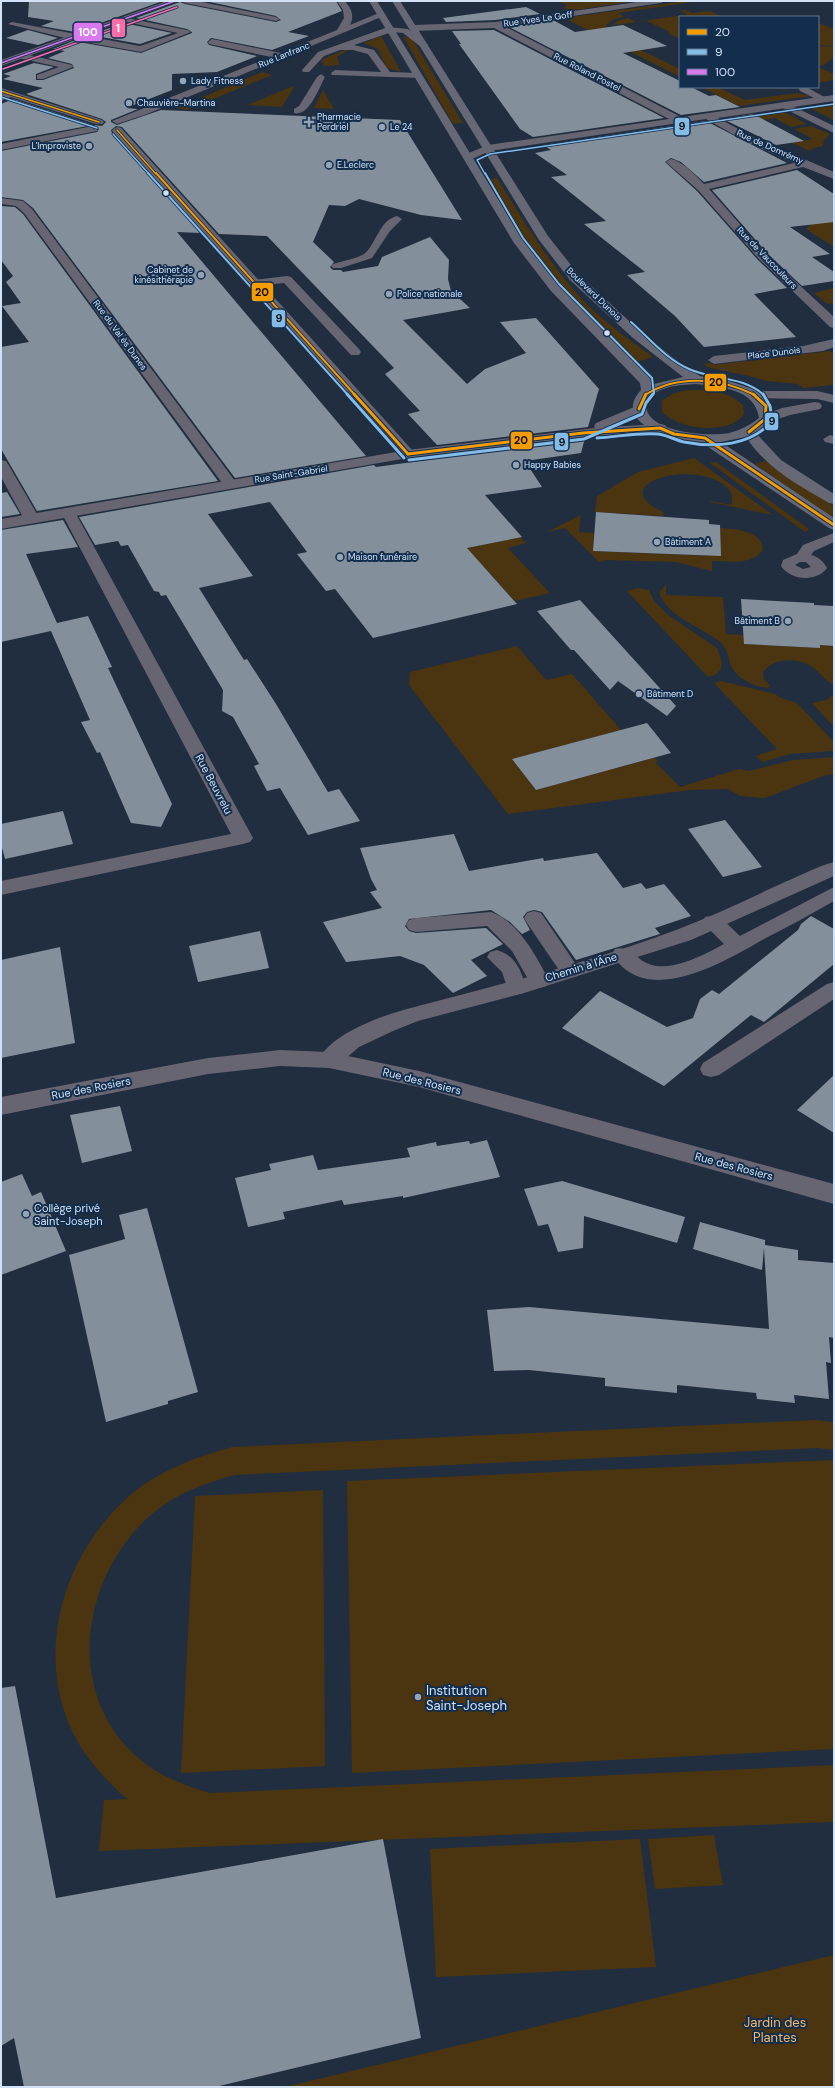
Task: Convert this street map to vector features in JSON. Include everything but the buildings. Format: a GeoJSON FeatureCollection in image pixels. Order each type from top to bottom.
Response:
{"type":"FeatureCollection","features":[{"type":"Feature","properties":{"kind":"main road"},"geometry":{"type":"LineString","coordinates":[[373,1],[518,241],[555,288],[636,369],[647,382],[648,392]]}},
{"type":"Feature","properties":{"kind":"main road","name":"Boulevard Dunois"},"geometry":{"type":"LineString","coordinates":[[396,1],[543,238],[574,277],[637,335],[671,363],[696,380]]}},
{"type":"Feature","properties":{"kind":"main road"},"geometry":{"type":"LineString","coordinates":[[696,380],[728,384],[755,395],[765,405],[766,419],[760,426],[749,432],[731,437],[705,438],[674,434],[645,419],[639,409],[640,400],[648,392],[666,384],[696,380]]}},
{"type":"Feature","properties":{"kind":"main road"},"geometry":{"type":"LineString","coordinates":[[749,432],[756,445],[767,456],[834,500]]}},
{"type":"Feature","properties":{"kind":"main road"},"geometry":{"type":"LineString","coordinates":[[705,438],[834,525]]}},
{"type":"Feature","properties":{"kind":"street"},"geometry":{"type":"LineString","coordinates":[[1,63],[175,1]]}},
{"type":"Feature","properties":{"kind":"street"},"geometry":{"type":"LineString","coordinates":[[339,33],[348,22],[349,18],[342,1]]}},
{"type":"Feature","properties":{"kind":"street","name":"Rue Yves Le Goff"},"geometry":{"type":"LineString","coordinates":[[414,28],[494,25],[661,1]]}},
{"type":"Feature","properties":{"kind":"street","name":"Rue Lanfranc"},"geometry":{"type":"LineString","coordinates":[[96,126],[106,131],[150,110],[382,15]]}},
{"type":"Feature","properties":{"kind":"street","name":"Rue Roland Postel"},"geometry":{"type":"LineString","coordinates":[[494,25],[679,120]]}},
{"type":"Feature","properties":{"kind":"street"},"geometry":{"type":"LineString","coordinates":[[1,92],[11,94],[96,126]]}},
{"type":"Feature","properties":{"kind":"street"},"geometry":{"type":"LineString","coordinates":[[468,157],[488,148],[834,98]]}},
{"type":"Feature","properties":{"kind":"street","name":"Rue de Domrémy"},"geometry":{"type":"LineString","coordinates":[[707,116],[751,140],[834,176]]}},
{"type":"Feature","properties":{"kind":"street"},"geometry":{"type":"LineString","coordinates":[[1,147],[96,126]]}},
{"type":"Feature","properties":{"kind":"street"},"geometry":{"type":"LineString","coordinates":[[117,126],[253,283],[408,454]]}},
{"type":"Feature","properties":{"kind":"street","name":"Rue de Vaucouleurs"},"geometry":{"type":"LineString","coordinates":[[671,162],[681,168],[702,188],[763,257],[834,324]]}},
{"type":"Feature","properties":{"kind":"street"},"geometry":{"type":"LineString","coordinates":[[702,188],[805,164]]}},
{"type":"Feature","properties":{"kind":"street","name":"Rue du Val ès Dunes"},"geometry":{"type":"LineString","coordinates":[[1,201],[19,203],[28,211],[230,484]]}},
{"type":"Feature","properties":{"kind":"street","name":"Place Dunois"},"geometry":{"type":"LineString","coordinates":[[714,360],[823,347],[834,342]]}},
{"type":"Feature","properties":{"kind":"street"},"geometry":{"type":"LineString","coordinates":[[755,395],[817,395],[834,399]]}},
{"type":"Feature","properties":{"kind":"street"},"geometry":{"type":"LineString","coordinates":[[766,419],[787,411],[834,402]]}},
{"type":"Feature","properties":{"kind":"street","name":"Rue Saint-Gabriel"},"geometry":{"type":"LineString","coordinates":[[583,433],[639,409]]}},
{"type":"Feature","properties":{"kind":"street","name":"Rue Saint-Gabriel"},"geometry":{"type":"LineString","coordinates":[[1,524],[408,454],[583,433],[660,428]]}},
{"type":"Feature","properties":{"kind":"street"},"geometry":{"type":"LineString","coordinates":[[1,464],[32,519]]}},
{"type":"Feature","properties":{"kind":"street","name":"Rue Beuvrelu"},"geometry":{"type":"LineString","coordinates":[[1,888],[243,838],[68,512]]}},
{"type":"Feature","properties":{"kind":"street","name":"Chemin à l'Âne"},"geometry":{"type":"LineString","coordinates":[[329,1060],[351,1042],[377,1028],[412,1015],[516,988],[684,935],[834,868]]}},
{"type":"Feature","properties":{"kind":"street","name":"Rue des Rosiers"},"geometry":{"type":"LineString","coordinates":[[1,1106],[208,1066],[280,1058],[329,1060],[419,1079],[834,1194]]}},
{"type":"Feature","properties":{"kind":"lane"},"geometry":{"type":"LineString","coordinates":[[185,1],[276,19]]}},
{"type":"Feature","properties":{"kind":"lane"},"geometry":{"type":"LineString","coordinates":[[12,24],[141,49],[187,32],[125,19]]}},
{"type":"Feature","properties":{"kind":"lane"},"geometry":{"type":"LineString","coordinates":[[330,69],[321,77],[302,108],[297,110],[295,108],[308,73],[321,54],[390,29],[405,31],[424,45]]}},
{"type":"Feature","properties":{"kind":"lane"},"geometry":{"type":"LineString","coordinates":[[308,73],[330,69],[352,68],[356,62],[357,48],[360,42],[374,34]]}},
{"type":"Feature","properties":{"kind":"lane"},"geometry":{"type":"LineString","coordinates":[[212,42],[281,56]]}},
{"type":"Feature","properties":{"kind":"lane"},"geometry":{"type":"LineString","coordinates":[[387,75],[373,52],[357,48],[345,48],[328,54],[318,61],[318,65],[330,69],[387,75],[418,76]]}},
{"type":"Feature","properties":{"kind":"lane"},"geometry":{"type":"LineString","coordinates":[[21,56],[69,67],[40,77]]}},
{"type":"Feature","properties":{"kind":"lane"},"geometry":{"type":"LineString","coordinates":[[308,73],[321,77]]}},
{"type":"Feature","properties":{"kind":"lane"},"geometry":{"type":"LineString","coordinates":[[803,89],[823,99]]}},
{"type":"Feature","properties":{"kind":"lane"},"geometry":{"type":"LineString","coordinates":[[1,98],[11,94]]}},
{"type":"Feature","properties":{"kind":"lane"},"geometry":{"type":"LineString","coordinates":[[784,105],[834,130]]}},
{"type":"Feature","properties":{"kind":"lane"},"geometry":{"type":"LineString","coordinates":[[337,266],[368,256],[386,229],[397,219]]}},
{"type":"Feature","properties":{"kind":"lane"},"geometry":{"type":"LineString","coordinates":[[253,283],[287,279],[301,275]]}},
{"type":"Feature","properties":{"kind":"lane"},"geometry":{"type":"LineString","coordinates":[[287,279],[355,352]]}},
{"type":"Feature","properties":{"kind":"lane"},"geometry":{"type":"LineString","coordinates":[[825,570],[806,574],[788,566],[790,561],[802,558],[808,548],[834,537]]}},
{"type":"Feature","properties":{"kind":"lane"},"geometry":{"type":"LineString","coordinates":[[622,954],[627,960],[646,972],[673,972],[705,963],[834,893]]}},
{"type":"Feature","properties":{"kind":"lane"},"geometry":{"type":"LineString","coordinates":[[534,918],[570,971]]}},
{"type":"Feature","properties":{"kind":"lane"},"geometry":{"type":"LineString","coordinates":[[416,925],[491,919],[516,940],[526,955],[539,981]]}},
{"type":"Feature","properties":{"kind":"lane"},"geometry":{"type":"LineString","coordinates":[[712,922],[738,945]]}},
{"type":"Feature","properties":{"kind":"lane"},"geometry":{"type":"LineString","coordinates":[[497,956],[511,969],[516,988]]}},
{"type":"Feature","properties":{"kind":"lane"},"geometry":{"type":"LineString","coordinates":[[711,1069],[834,989]]}},
{"type":"Feature","properties":{"kind":"green space"},"geometry":{"type":"Polygon","coordinates":[[[557,1],[636,1],[568,11],[563,8],[567,5],[557,1]]]}},
{"type":"Feature","properties":{"kind":"green space"},"geometry":{"type":"Polygon","coordinates":[[[685,1],[699,1],[619,13],[624,17],[612,20],[606,26],[633,40],[624,42],[679,69],[679,76],[564,18],[685,1]]]}},
{"type":"Feature","properties":{"kind":"green space"},"geometry":{"type":"Polygon","coordinates":[[[686,10],[692,13],[710,11],[721,16],[685,16],[687,14],[680,11],[686,10]]]}},
{"type":"Feature","properties":{"kind":"green space"},"geometry":{"type":"Polygon","coordinates":[[[684,15],[679,16],[679,39],[667,33],[670,32],[647,21],[612,25],[617,21],[628,18],[636,22],[684,15]]]}},
{"type":"Feature","properties":{"kind":"green space"},"geometry":{"type":"Polygon","coordinates":[[[819,23],[834,29],[834,46],[819,45],[819,23]]]}},
{"type":"Feature","properties":{"kind":"green space"},"geometry":{"type":"Polygon","coordinates":[[[381,36],[401,72],[387,68],[378,49],[364,43],[381,36]]]}},
{"type":"Feature","properties":{"kind":"green space"},"geometry":{"type":"Polygon","coordinates":[[[403,36],[411,38],[414,42],[463,123],[454,124],[450,119],[403,36]]]}},
{"type":"Feature","properties":{"kind":"green space"},"geometry":{"type":"Polygon","coordinates":[[[819,46],[834,47],[833,58],[824,65],[819,66],[819,46]]]}},
{"type":"Feature","properties":{"kind":"green space"},"geometry":{"type":"Polygon","coordinates":[[[350,49],[337,57],[340,65],[324,66],[322,62],[323,59],[350,49]]]}},
{"type":"Feature","properties":{"kind":"green space"},"geometry":{"type":"Polygon","coordinates":[[[819,67],[834,74],[834,80],[819,83],[819,67]]]}},
{"type":"Feature","properties":{"kind":"green space"},"geometry":{"type":"Polygon","coordinates":[[[262,72],[272,75],[187,110],[177,108],[262,72]]]}},
{"type":"Feature","properties":{"kind":"green space"},"geometry":{"type":"Polygon","coordinates":[[[294,87],[282,107],[247,105],[294,87]]]}},
{"type":"Feature","properties":{"kind":"green space"},"geometry":{"type":"Polygon","coordinates":[[[703,88],[719,88],[745,100],[797,93],[811,96],[739,106],[703,88]]]}},
{"type":"Feature","properties":{"kind":"green space"},"geometry":{"type":"Polygon","coordinates":[[[323,90],[334,109],[314,108],[323,90]]]}},
{"type":"Feature","properties":{"kind":"green space"},"geometry":{"type":"Polygon","coordinates":[[[834,105],[834,120],[810,108],[834,105]]]}},
{"type":"Feature","properties":{"kind":"green space"},"geometry":{"type":"Polygon","coordinates":[[[782,111],[807,124],[791,127],[775,118],[736,124],[740,117],[782,111]]]}},
{"type":"Feature","properties":{"kind":"green space"},"geometry":{"type":"Polygon","coordinates":[[[811,126],[830,134],[824,140],[823,146],[813,148],[810,151],[792,143],[813,139],[794,129],[811,126]]]}},
{"type":"Feature","properties":{"kind":"green space"},"geometry":{"type":"Polygon","coordinates":[[[497,178],[542,249],[568,283],[597,314],[617,331],[653,357],[637,362],[571,296],[539,259],[487,179],[497,178]]]}},
{"type":"Feature","properties":{"kind":"green space"},"geometry":{"type":"Polygon","coordinates":[[[834,217],[834,247],[806,229],[817,219],[834,217]]]}},
{"type":"Feature","properties":{"kind":"green space"},"geometry":{"type":"Polygon","coordinates":[[[834,288],[834,303],[827,304],[814,293],[834,288]]]}},
{"type":"Feature","properties":{"kind":"green space"},"geometry":{"type":"Polygon","coordinates":[[[830,351],[834,354],[834,385],[803,388],[798,384],[767,381],[711,368],[702,364],[711,363],[714,365],[830,351]]]}},
{"type":"Feature","properties":{"kind":"green space"},"geometry":{"type":"Polygon","coordinates":[[[687,390],[728,395],[743,406],[744,414],[737,421],[727,425],[716,428],[703,428],[679,423],[662,411],[662,401],[670,395],[687,390]]]}},
{"type":"Feature","properties":{"kind":"green space"},"geometry":{"type":"Polygon","coordinates":[[[694,458],[773,515],[710,502],[731,505],[731,493],[723,484],[708,477],[691,474],[658,478],[647,485],[643,492],[647,502],[663,512],[664,516],[595,512],[597,496],[638,472],[694,458]]]}},
{"type":"Feature","properties":{"kind":"green space"},"geometry":{"type":"Polygon","coordinates":[[[765,461],[834,506],[834,518],[755,464],[765,461]]]}},
{"type":"Feature","properties":{"kind":"green space"},"geometry":{"type":"Polygon","coordinates":[[[716,462],[809,529],[805,532],[710,463],[716,462]]]}},
{"type":"Feature","properties":{"kind":"green space"},"geometry":{"type":"Polygon","coordinates":[[[581,515],[579,532],[594,533],[593,551],[710,556],[720,528],[740,530],[753,535],[762,543],[763,550],[758,555],[746,561],[712,561],[712,571],[676,562],[607,560],[599,562],[565,528],[547,532],[581,515]]]}},
{"type":"Feature","properties":{"kind":"green space"},"geometry":{"type":"Polygon","coordinates":[[[520,537],[526,543],[508,548],[550,593],[515,601],[467,548],[520,537]]]}},
{"type":"Feature","properties":{"kind":"green space"},"geometry":{"type":"Polygon","coordinates":[[[666,584],[666,595],[723,597],[726,634],[744,635],[744,644],[820,648],[820,645],[834,646],[834,685],[812,667],[793,660],[786,660],[773,664],[763,672],[764,679],[770,686],[767,688],[750,683],[740,677],[732,668],[726,649],[720,642],[677,615],[664,602],[659,593],[666,584]]]}},
{"type":"Feature","properties":{"kind":"green space"},"geometry":{"type":"Polygon","coordinates":[[[637,588],[649,590],[654,601],[668,615],[717,648],[722,662],[721,669],[715,675],[708,677],[627,591],[637,588]]]}},
{"type":"Feature","properties":{"kind":"green space"},"geometry":{"type":"Polygon","coordinates":[[[517,646],[546,680],[572,674],[621,730],[512,759],[536,790],[602,772],[612,766],[615,769],[646,760],[652,755],[658,761],[655,762],[680,787],[739,769],[749,771],[793,760],[834,757],[834,774],[826,775],[765,798],[740,796],[728,789],[690,790],[508,814],[409,685],[410,672],[517,646]]]}},
{"type":"Feature","properties":{"kind":"green space"},"geometry":{"type":"Polygon","coordinates":[[[721,681],[775,694],[781,698],[797,703],[834,742],[834,751],[790,754],[762,762],[756,756],[777,749],[714,683],[721,681]]]}},
{"type":"Feature","properties":{"kind":"green space"},"geometry":{"type":"Polygon","coordinates":[[[834,694],[834,727],[812,703],[827,700],[834,694]]]}},
{"type":"Feature","properties":{"kind":"green space"},"geometry":{"type":"Polygon","coordinates":[[[814,1420],[834,1422],[834,1450],[818,1448],[235,1475],[224,1478],[182,1494],[162,1506],[153,1513],[128,1540],[108,1571],[96,1604],[90,1639],[92,1674],[102,1708],[120,1739],[154,1770],[177,1782],[210,1793],[834,1765],[834,1822],[99,1851],[104,1800],[128,1799],[123,1796],[95,1767],[83,1751],[73,1733],[61,1701],[56,1668],[57,1635],[63,1603],[74,1571],[90,1542],[110,1515],[134,1492],[145,1484],[169,1470],[206,1455],[232,1447],[814,1420]]]}},
{"type":"Feature","properties":{"kind":"green space"},"geometry":{"type":"Polygon","coordinates":[[[834,1460],[834,1749],[352,1773],[347,1481],[834,1460]]]}},
{"type":"Feature","properties":{"kind":"green space"},"geometry":{"type":"Polygon","coordinates":[[[323,1490],[325,1766],[181,1773],[195,1496],[323,1490]]]}},
{"type":"Feature","properties":{"kind":"green space"},"geometry":{"type":"Polygon","coordinates":[[[714,1835],[723,1885],[655,1889],[648,1839],[714,1835]]]}},
{"type":"Feature","properties":{"kind":"green space"},"geometry":{"type":"Polygon","coordinates":[[[640,1839],[656,1967],[436,1977],[430,1849],[640,1839]]]}},
{"type":"Feature","properties":{"kind":"green space","name":"Jardin des Plantes"},"geometry":{"type":"Polygon","coordinates":[[[834,1955],[834,2087],[285,2087],[834,1955]]]}},
{"type":"Feature","properties":{"kind":"transit line","name":"100"},"geometry":{"type":"LineString","coordinates":[[1,63],[175,1]]}},
{"type":"Feature","properties":{"kind":"transit line","name":"1"},"geometry":{"type":"LineString","coordinates":[[3,69],[177,7]]}},
{"type":"Feature","properties":{"kind":"transit line","name":"20"},"geometry":{"type":"LineString","coordinates":[[1,91],[99,122]]}},
{"type":"Feature","properties":{"kind":"transit line","name":"9"},"geometry":{"type":"LineString","coordinates":[[1,97],[97,128]]}},
{"type":"Feature","properties":{"kind":"transit line","name":"9"},"geometry":{"type":"LineString","coordinates":[[409,460],[584,439],[642,414],[646,403],[654,393],[652,378],[559,284],[523,238],[477,160],[490,154],[834,104]]}},
{"type":"Feature","properties":{"kind":"transit line","name":"20"},"geometry":{"type":"LineString","coordinates":[[117,130],[408,454]]}},
{"type":"Feature","properties":{"kind":"transit line","name":"9"},"geometry":{"type":"LineString","coordinates":[[113,134],[404,458]]}},
{"type":"Feature","properties":{"kind":"transit line","name":"9"},"geometry":{"type":"LineString","coordinates":[[597,438],[655,434],[695,444],[732,443],[756,436],[765,430],[772,421],[770,406],[764,395],[754,387],[742,382],[689,369],[666,354],[631,322]]}},
{"type":"Feature","properties":{"kind":"transit line","name":"20"},"geometry":{"type":"LineString","coordinates":[[639,409],[645,395],[662,385],[685,381],[711,381],[735,386],[754,395],[766,406],[765,419],[749,432]]}},
{"type":"Feature","properties":{"kind":"transit line","name":"20"},"geometry":{"type":"LineString","coordinates":[[408,454],[583,433],[660,428],[674,434],[705,438],[834,525]]}},
{"type":"Feature","properties":{"kind":"place","name":"Lady Fitness"},"geometry":{"type":"Point","coordinates":[183,81]}},
{"type":"Feature","properties":{"kind":"place","name":"Chauvière-Martina"},"geometry":{"type":"Point","coordinates":[129,103]}},
{"type":"Feature","properties":{"kind":"place","name":"Pharmacie Perdriel"},"geometry":{"type":"Point","coordinates":[309,122]}},
{"type":"Feature","properties":{"kind":"place","name":"Le 24"},"geometry":{"type":"Point","coordinates":[382,127]}},
{"type":"Feature","properties":{"kind":"place","name":"L'Improviste"},"geometry":{"type":"Point","coordinates":[89,146]}},
{"type":"Feature","properties":{"kind":"place","name":"E.Leclerc"},"geometry":{"type":"Point","coordinates":[329,165]}},
{"type":"Feature","properties":{"kind":"place","name":"Cabinet de kinésithérapie"},"geometry":{"type":"Point","coordinates":[201,275]}},
{"type":"Feature","properties":{"kind":"place","name":"Police nationale"},"geometry":{"type":"Point","coordinates":[389,294]}},
{"type":"Feature","properties":{"kind":"place","name":"Happy Babies"},"geometry":{"type":"Point","coordinates":[516,465]}},
{"type":"Feature","properties":{"kind":"place","name":"Bâtiment A"},"geometry":{"type":"Point","coordinates":[657,542]}},
{"type":"Feature","properties":{"kind":"place","name":"Maison funéraire"},"geometry":{"type":"Point","coordinates":[340,557]}},
{"type":"Feature","properties":{"kind":"place","name":"Bâtiment B"},"geometry":{"type":"Point","coordinates":[788,621]}},
{"type":"Feature","properties":{"kind":"place","name":"Bâtiment D"},"geometry":{"type":"Point","coordinates":[639,694]}},
{"type":"Feature","properties":{"kind":"place","name":"Collège privé Saint-Joseph"},"geometry":{"type":"Point","coordinates":[26,1214]}},
{"type":"Feature","properties":{"kind":"place","name":"Institution Saint-Joseph"},"geometry":{"type":"Point","coordinates":[418,1697]}}]}
